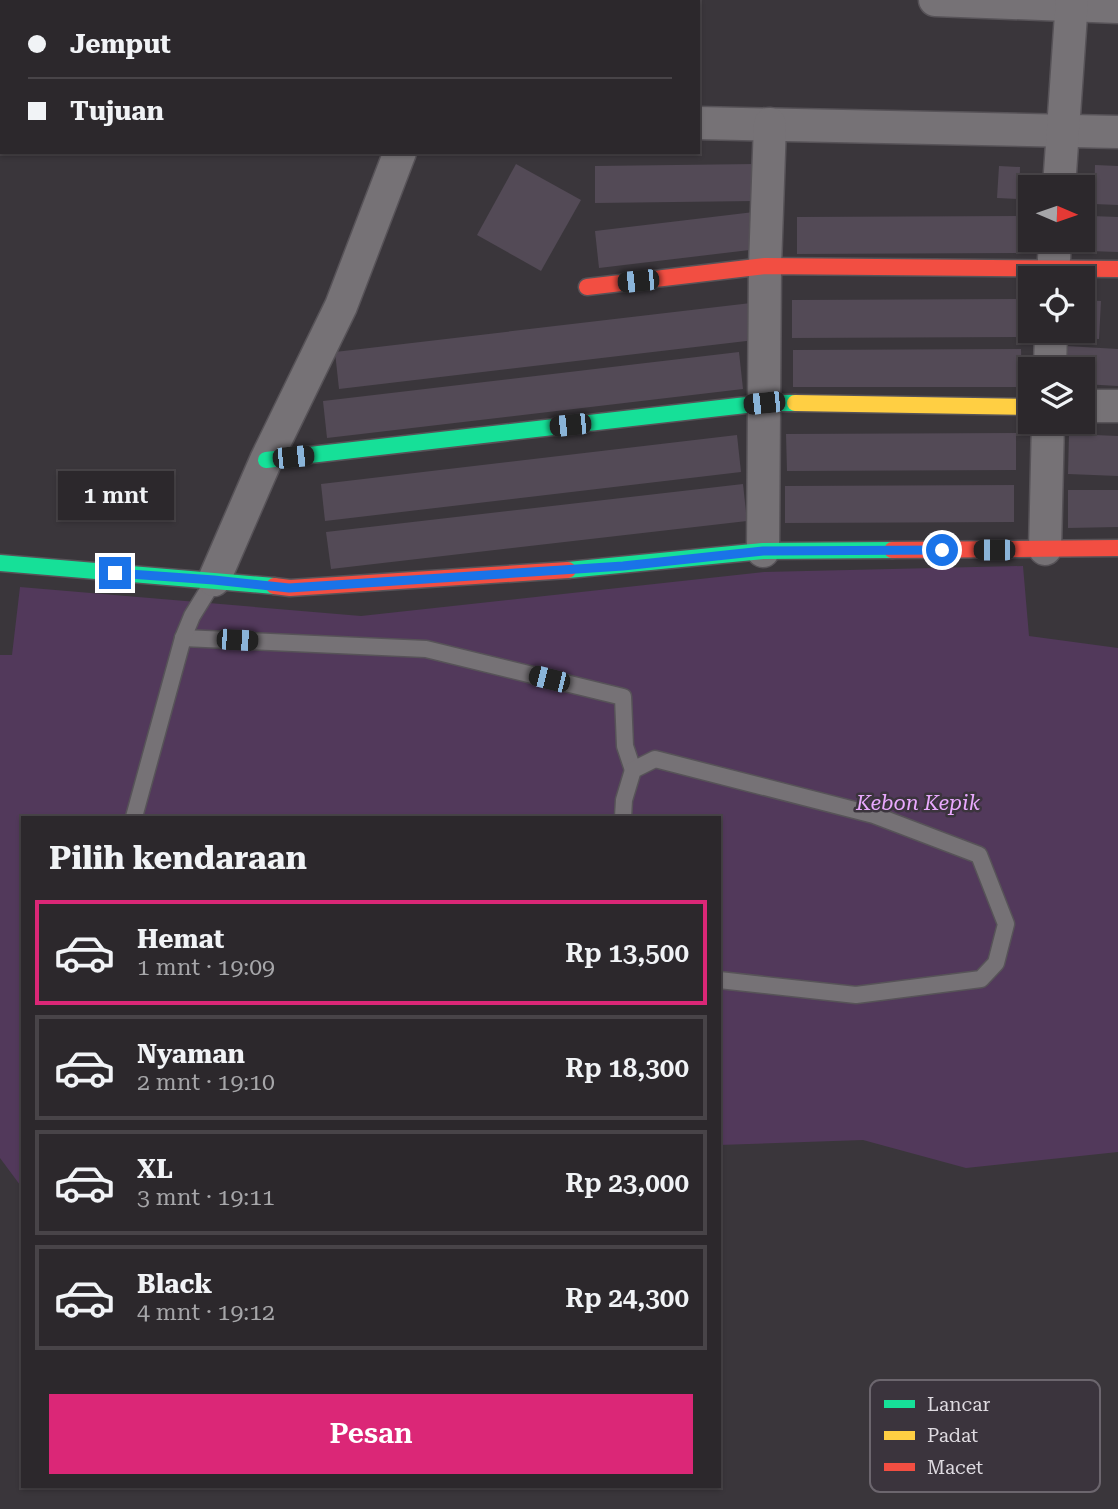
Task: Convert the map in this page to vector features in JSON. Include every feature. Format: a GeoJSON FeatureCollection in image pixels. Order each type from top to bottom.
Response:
{"type":"FeatureCollection","features":[{"type":"Feature","properties":{"kind":"street"},"geometry":{"type":"LineString","coordinates":[[935,0],[1118,6]]}},
{"type":"Feature","properties":{"kind":"street"},"geometry":{"type":"LineString","coordinates":[[1060,175],[1072,3]]}},
{"type":"Feature","properties":{"kind":"street"},"geometry":{"type":"LineString","coordinates":[[700,122],[1118,132]]}},
{"type":"Feature","properties":{"kind":"street"},"geometry":{"type":"LineString","coordinates":[[763,551],[769,124]]}},
{"type":"Feature","properties":{"kind":"street"},"geometry":{"type":"LineString","coordinates":[[214,580],[266,460],[341,306],[399,154]]}},
{"type":"Feature","properties":{"kind":"street"},"geometry":{"type":"LineString","coordinates":[[587,286],[765,266],[1054,263],[1118,269]]}},
{"type":"Feature","properties":{"kind":"street"},"geometry":{"type":"LineString","coordinates":[[266,460],[764,403],[1018,407]]}},
{"type":"Feature","properties":{"kind":"street"},"geometry":{"type":"LineString","coordinates":[[1095,406],[1118,406]]}},
{"type":"Feature","properties":{"kind":"street"},"geometry":{"type":"LineString","coordinates":[[1045,549],[1048,434]]}},
{"type":"Feature","properties":{"kind":"street"},"geometry":{"type":"LineString","coordinates":[[0,563],[289,588],[623,566],[763,551],[1118,548]]}},
{"type":"Feature","properties":{"kind":"lane"},"geometry":{"type":"LineString","coordinates":[[134,816],[183,638],[192,616],[214,580]]}},
{"type":"Feature","properties":{"kind":"lane"},"geometry":{"type":"LineString","coordinates":[[183,638],[426,649],[623,697],[625,746],[634,770],[624,800],[623,816]]}},
{"type":"Feature","properties":{"kind":"lane"},"geometry":{"type":"LineString","coordinates":[[634,770],[655,759],[874,815],[979,855],[1006,924],[996,963],[981,979],[856,995],[721,981]]}},
{"type":"Feature","properties":{"kind":"green space","name":"Kebon Kepik"},"geometry":{"type":"Polygon","coordinates":[[[1023,566],[1029,636],[1118,648],[1118,1152],[966,1168],[863,1140],[721,1145],[721,816],[21,816],[21,1186],[0,1158],[0,655],[12,655],[20,587],[361,616],[764,572],[1023,566]]]}},
{"type":"Feature","properties":{"kind":"building"},"geometry":{"type":"Polygon","coordinates":[[[516,164],[581,200],[541,271],[477,235],[516,164]]]}},
{"type":"Feature","properties":{"kind":"building"},"geometry":{"type":"Polygon","coordinates":[[[755,164],[755,201],[595,203],[595,166],[755,164]]]}},
{"type":"Feature","properties":{"kind":"building"},"geometry":{"type":"Polygon","coordinates":[[[1095,165],[1118,166],[1118,205],[1096,204],[1095,165]]]}},
{"type":"Feature","properties":{"kind":"building"},"geometry":{"type":"Polygon","coordinates":[[[999,166],[1020,167],[1018,199],[997,198],[999,166]]]}},
{"type":"Feature","properties":{"kind":"building"},"geometry":{"type":"Polygon","coordinates":[[[754,212],[758,249],[599,268],[595,231],[754,212]]]}},
{"type":"Feature","properties":{"kind":"building"},"geometry":{"type":"Polygon","coordinates":[[[1018,216],[1018,252],[1026,253],[797,254],[797,217],[1018,216]]]}},
{"type":"Feature","properties":{"kind":"building"},"geometry":{"type":"Polygon","coordinates":[[[1096,216],[1118,217],[1118,252],[1096,251],[1096,216]]]}},
{"type":"Feature","properties":{"kind":"building"},"geometry":{"type":"Polygon","coordinates":[[[1018,299],[1018,337],[792,338],[792,300],[1018,299]]]}},
{"type":"Feature","properties":{"kind":"building"},"geometry":{"type":"Polygon","coordinates":[[[1095,301],[1101,301],[1099,339],[1095,339],[1095,301]]]}},
{"type":"Feature","properties":{"kind":"building"},"geometry":{"type":"Polygon","coordinates":[[[751,303],[755,340],[339,389],[335,352],[751,303]]]}},
{"type":"Feature","properties":{"kind":"building"},"geometry":{"type":"Polygon","coordinates":[[[1066,346],[1118,349],[1118,386],[1095,385],[1095,357],[1066,357],[1066,346]]]}},
{"type":"Feature","properties":{"kind":"building"},"geometry":{"type":"Polygon","coordinates":[[[1021,349],[1021,357],[1018,357],[1018,387],[793,387],[793,350],[1021,349]]]}},
{"type":"Feature","properties":{"kind":"building"},"geometry":{"type":"Polygon","coordinates":[[[739,352],[743,389],[327,438],[323,401],[739,352]]]}},
{"type":"Feature","properties":{"kind":"building"},"geometry":{"type":"Polygon","coordinates":[[[1016,433],[1016,470],[787,471],[786,434],[1016,433]]]}},
{"type":"Feature","properties":{"kind":"building"},"geometry":{"type":"Polygon","coordinates":[[[1069,434],[1118,436],[1118,476],[1068,474],[1069,434]]]}},
{"type":"Feature","properties":{"kind":"building"},"geometry":{"type":"Polygon","coordinates":[[[737,435],[741,472],[325,521],[321,484],[737,435]]]}},
{"type":"Feature","properties":{"kind":"building"},"geometry":{"type":"Polygon","coordinates":[[[743,484],[747,521],[331,569],[326,532],[743,484]]]}},
{"type":"Feature","properties":{"kind":"building"},"geometry":{"type":"Polygon","coordinates":[[[1014,485],[1014,522],[785,523],[785,486],[1014,485]]]}},
{"type":"Feature","properties":{"kind":"building"},"geometry":{"type":"Polygon","coordinates":[[[1068,490],[1118,490],[1118,527],[1068,528],[1068,490]]]}},
{"type":"Feature","properties":{"kind":"traffic: fast"},"geometry":{"type":"LineString","coordinates":[[266,460],[764,403],[795,403]]}},
{"type":"Feature","properties":{"kind":"traffic: fast"},"geometry":{"type":"LineString","coordinates":[[568,570],[763,551],[892,550]]}},
{"type":"Feature","properties":{"kind":"traffic: fast"},"geometry":{"type":"LineString","coordinates":[[0,563],[274,586]]}},
{"type":"Feature","properties":{"kind":"traffic: slow"},"geometry":{"type":"LineString","coordinates":[[795,403],[1018,407]]}},
{"type":"Feature","properties":{"kind":"traffic: jam"},"geometry":{"type":"LineString","coordinates":[[587,287],[765,266],[1118,269]]}},
{"type":"Feature","properties":{"kind":"traffic: jam"},"geometry":{"type":"LineString","coordinates":[[892,550],[1118,548]]}},
{"type":"Feature","properties":{"kind":"traffic: jam"},"geometry":{"type":"LineString","coordinates":[[274,586],[290,588],[568,570]]}},
{"type":"Feature","properties":{"kind":"route"},"geometry":{"type":"LineString","coordinates":[[115,573],[289,588],[623,566],[763,551],[942,550]]}}]}
